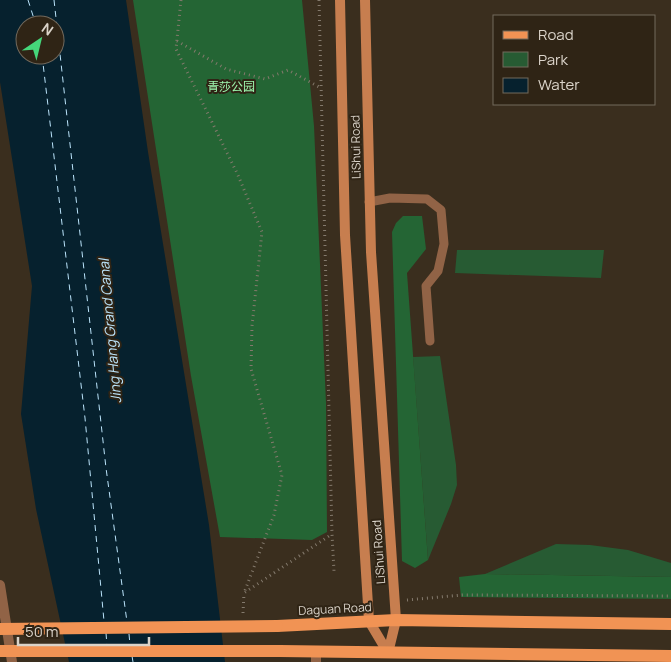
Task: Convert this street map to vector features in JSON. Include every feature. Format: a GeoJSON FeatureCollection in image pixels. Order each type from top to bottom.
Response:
{"type":"FeatureCollection","features":[{"type":"Feature","properties":{"kind":"main road","name":"LiShui Road"},"geometry":{"type":"LineString","coordinates":[[340,0],[345,235],[369,621],[388,658]]}},
{"type":"Feature","properties":{"kind":"main road","name":"LiShui Road"},"geometry":{"type":"LineString","coordinates":[[365,0],[371,252],[396,620],[388,658]]}},
{"type":"Feature","properties":{"kind":"main road","name":"Daguan Road"},"geometry":{"type":"LineString","coordinates":[[0,629],[277,626],[396,620],[671,624]]}},
{"type":"Feature","properties":{"kind":"main road"},"geometry":{"type":"LineString","coordinates":[[0,651],[280,651],[316,657],[388,658],[671,656]]}},
{"type":"Feature","properties":{"kind":"street"},"geometry":{"type":"LineString","coordinates":[[0,585],[12,662]]}},
{"type":"Feature","properties":{"kind":"lane"},"geometry":{"type":"LineString","coordinates":[[369,202],[390,198],[427,199],[441,210],[444,244],[438,271],[426,286],[430,341]]}},
{"type":"Feature","properties":{"kind":"path"},"geometry":{"type":"LineString","coordinates":[[181,0],[176,49],[237,173],[262,232],[252,326],[252,369],[282,475],[274,515],[244,593],[332,534]]}},
{"type":"Feature","properties":{"kind":"path"},"geometry":{"type":"LineString","coordinates":[[319,0],[334,571]]}},
{"type":"Feature","properties":{"kind":"path"},"geometry":{"type":"LineString","coordinates":[[177,41],[226,69],[265,79],[288,70],[321,88]]}},
{"type":"Feature","properties":{"kind":"path"},"geometry":{"type":"LineString","coordinates":[[394,602],[462,595],[671,596]]}},
{"type":"Feature","properties":{"kind":"green space","name":"青莎公园"},"geometry":{"type":"Polygon","coordinates":[[[133,0],[302,0],[314,126],[326,403],[327,532],[312,540],[220,537],[191,376],[133,0]]]}},
{"type":"Feature","properties":{"kind":"green space"},"geometry":{"type":"Polygon","coordinates":[[[403,216],[422,216],[426,249],[407,273],[428,560],[415,568],[402,561],[392,232],[396,223],[403,216]]]}},
{"type":"Feature","properties":{"kind":"green space"},"geometry":{"type":"Polygon","coordinates":[[[457,250],[604,250],[601,278],[455,273],[457,250]]]}},
{"type":"Feature","properties":{"kind":"green space"},"geometry":{"type":"Polygon","coordinates":[[[440,356],[456,465],[457,485],[428,560],[413,357],[440,356]]]}},
{"type":"Feature","properties":{"kind":"green space"},"geometry":{"type":"Polygon","coordinates":[[[556,544],[590,545],[628,550],[671,563],[671,577],[485,574],[556,544]]]}},
{"type":"Feature","properties":{"kind":"green space"},"geometry":{"type":"Polygon","coordinates":[[[485,574],[671,577],[671,599],[461,597],[459,577],[485,574]]]}},
{"type":"Feature","properties":{"kind":"water","name":"Jing Hang Grand Canal"},"geometry":{"type":"Polygon","coordinates":[[[0,0],[126,0],[148,152],[209,525],[225,662],[69,662],[36,509],[21,414],[32,286],[0,82],[0,0]]]}},
{"type":"Feature","properties":{"kind":"ferry route"},"geometry":{"type":"LineString","coordinates":[[28,0],[33,15]]}},
{"type":"Feature","properties":{"kind":"ferry route"},"geometry":{"type":"LineString","coordinates":[[54,0],[106,468],[127,622]]}},
{"type":"Feature","properties":{"kind":"ferry route"},"geometry":{"type":"LineString","coordinates":[[43,65],[85,418],[104,621]]}},
{"type":"Feature","properties":{"kind":"ferry route"},"geometry":{"type":"LineString","coordinates":[[106,633],[107,646]]}},
{"type":"Feature","properties":{"kind":"ferry route"},"geometry":{"type":"LineString","coordinates":[[129,634],[130,645]]}},
{"type":"Feature","properties":{"kind":"ferry route"},"geometry":{"type":"LineString","coordinates":[[132,656],[133,662]]}}]}
